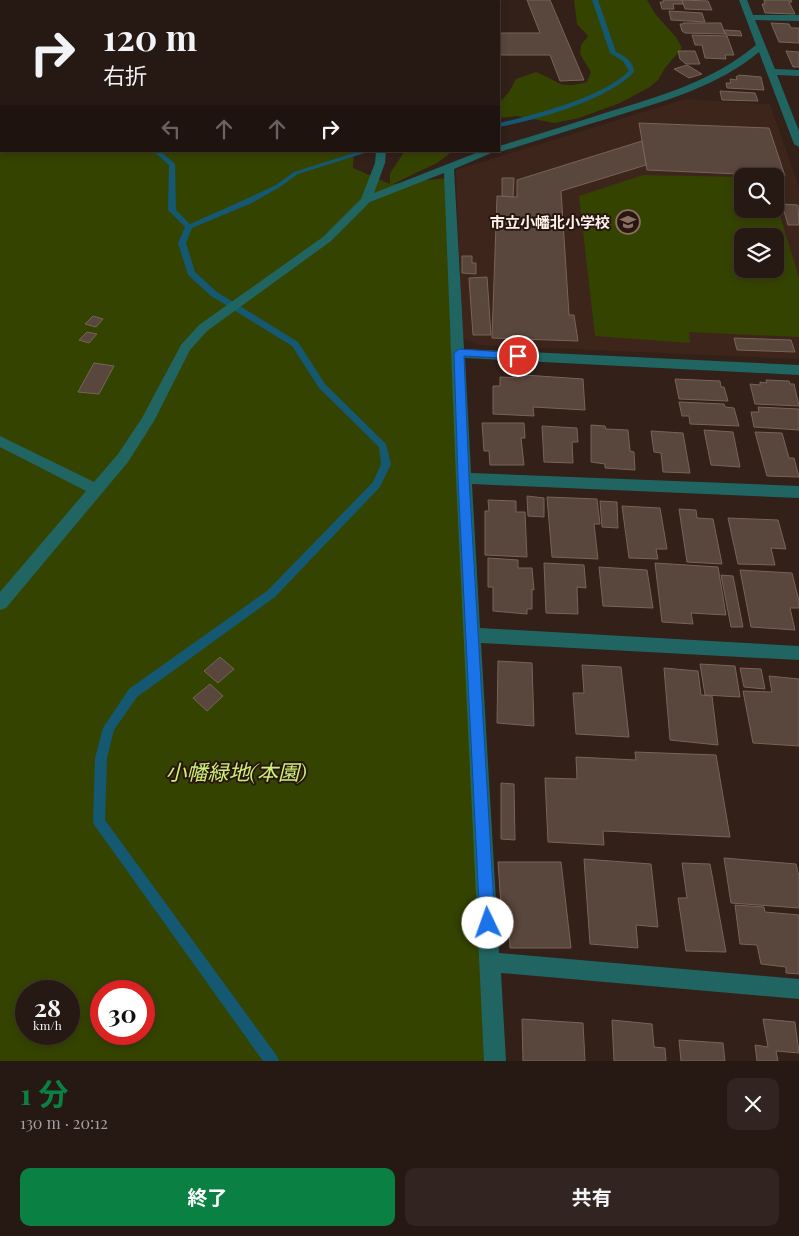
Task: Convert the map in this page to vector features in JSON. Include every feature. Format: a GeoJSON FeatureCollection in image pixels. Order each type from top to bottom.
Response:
{"type":"FeatureCollection","features":[{"type":"Feature","properties":{"kind":"street"},"geometry":{"type":"LineString","coordinates":[[743,0],[799,144]]}},
{"type":"Feature","properties":{"kind":"street"},"geometry":{"type":"LineString","coordinates":[[750,17],[799,18]]}},
{"type":"Feature","properties":{"kind":"street"},"geometry":{"type":"LineString","coordinates":[[500,149],[652,102],[712,79],[742,62],[760,46]]}},
{"type":"Feature","properties":{"kind":"street"},"geometry":{"type":"LineString","coordinates":[[770,72],[799,73]]}},
{"type":"Feature","properties":{"kind":"street"},"geometry":{"type":"LineString","coordinates":[[0,603],[123,458],[147,421],[185,348],[203,328],[327,239],[366,200],[488,152]]}},
{"type":"Feature","properties":{"kind":"street"},"geometry":{"type":"LineString","coordinates":[[366,200],[380,157]]}},
{"type":"Feature","properties":{"kind":"street"},"geometry":{"type":"LineString","coordinates":[[449,167],[459,353],[463,478],[496,1061]]}},
{"type":"Feature","properties":{"kind":"street"},"geometry":{"type":"LineString","coordinates":[[459,353],[799,370]]}},
{"type":"Feature","properties":{"kind":"street"},"geometry":{"type":"LineString","coordinates":[[0,441],[95,489]]}},
{"type":"Feature","properties":{"kind":"street"},"geometry":{"type":"LineString","coordinates":[[463,478],[799,492]]}},
{"type":"Feature","properties":{"kind":"street"},"geometry":{"type":"LineString","coordinates":[[472,635],[799,653]]}},
{"type":"Feature","properties":{"kind":"street"},"geometry":{"type":"LineString","coordinates":[[490,962],[799,989]]}},
{"type":"Feature","properties":{"kind":"shaded area","name":"市立小幡北小学校"},"geometry":{"type":"Polygon","coordinates":[[[685,99],[770,104],[799,187],[799,359],[478,345],[462,338],[456,170],[685,99]]]}},
{"type":"Feature","properties":{"kind":"green space"},"geometry":{"type":"Polygon","coordinates":[[[574,0],[647,0],[656,15],[676,37],[682,48],[665,68],[658,80],[650,87],[620,103],[579,118],[554,123],[517,116],[500,118],[500,102],[509,92],[516,79],[536,72],[564,85],[587,82],[591,72],[580,54],[581,45],[588,36],[577,24],[574,0]]]}},
{"type":"Feature","properties":{"kind":"green space","name":"小幡緑地(本園)"},"geometry":{"type":"Polygon","coordinates":[[[0,152],[354,152],[353,168],[390,184],[390,173],[404,152],[452,152],[437,163],[393,184],[446,178],[486,1061],[0,1061],[0,152]]]}},
{"type":"Feature","properties":{"kind":"green space"},"geometry":{"type":"Polygon","coordinates":[[[643,175],[734,177],[734,218],[781,218],[784,228],[734,228],[734,278],[784,278],[784,229],[799,278],[799,337],[689,332],[690,343],[595,336],[579,196],[643,175]]]}},
{"type":"Feature","properties":{"kind":"building"},"geometry":{"type":"Polygon","coordinates":[[[527,0],[550,0],[584,80],[560,81],[550,55],[500,55],[500,33],[540,33],[527,0]]]}},
{"type":"Feature","properties":{"kind":"building"},"geometry":{"type":"Polygon","coordinates":[[[663,0],[682,0],[683,4],[673,4],[674,9],[662,9],[660,2],[664,2],[663,0]]]}},
{"type":"Feature","properties":{"kind":"building"},"geometry":{"type":"Polygon","coordinates":[[[682,0],[708,1],[712,10],[685,9],[682,0]]]}},
{"type":"Feature","properties":{"kind":"building"},"geometry":{"type":"Polygon","coordinates":[[[764,0],[791,0],[792,2],[789,2],[795,14],[765,13],[762,4],[765,4],[764,0]]]}},
{"type":"Feature","properties":{"kind":"building"},"geometry":{"type":"Polygon","coordinates":[[[669,11],[702,13],[705,22],[671,20],[669,11]]]}},
{"type":"Feature","properties":{"kind":"building"},"geometry":{"type":"Polygon","coordinates":[[[721,23],[725,34],[685,33],[682,31],[680,24],[721,23]]]}},
{"type":"Feature","properties":{"kind":"building"},"geometry":{"type":"Polygon","coordinates":[[[771,23],[789,24],[791,28],[799,28],[799,43],[779,42],[771,23]]]}},
{"type":"Feature","properties":{"kind":"building"},"geometry":{"type":"Polygon","coordinates":[[[724,30],[740,31],[742,36],[726,35],[724,30]]]}},
{"type":"Feature","properties":{"kind":"building"},"geometry":{"type":"Polygon","coordinates":[[[692,35],[727,36],[734,55],[725,55],[726,59],[705,58],[702,45],[695,45],[692,35]]]}},
{"type":"Feature","properties":{"kind":"building"},"geometry":{"type":"Polygon","coordinates":[[[678,51],[695,51],[700,64],[686,64],[680,59],[678,51]]]}},
{"type":"Feature","properties":{"kind":"building"},"geometry":{"type":"Polygon","coordinates":[[[786,51],[799,52],[799,67],[793,67],[786,51]]]}},
{"type":"Feature","properties":{"kind":"building"},"geometry":{"type":"Polygon","coordinates":[[[687,65],[702,74],[689,78],[674,69],[687,65]]]}},
{"type":"Feature","properties":{"kind":"building"},"geometry":{"type":"Polygon","coordinates":[[[739,75],[761,77],[764,90],[727,88],[726,83],[731,83],[730,79],[737,80],[736,77],[739,75]]]}},
{"type":"Feature","properties":{"kind":"building"},"geometry":{"type":"Polygon","coordinates":[[[720,91],[755,93],[758,101],[722,100],[720,91]]]}},
{"type":"Feature","properties":{"kind":"building"},"geometry":{"type":"Polygon","coordinates":[[[639,123],[769,128],[782,168],[734,168],[734,174],[647,170],[639,123]]]}},
{"type":"Feature","properties":{"kind":"building"},"geometry":{"type":"Polygon","coordinates":[[[642,141],[646,165],[561,191],[569,315],[574,315],[578,341],[492,338],[497,196],[517,197],[517,180],[642,141]]]}},
{"type":"Feature","properties":{"kind":"building"},"geometry":{"type":"Polygon","coordinates":[[[502,178],[514,178],[513,197],[502,196],[502,178]]]}},
{"type":"Feature","properties":{"kind":"building"},"geometry":{"type":"Polygon","coordinates":[[[784,204],[798,205],[799,225],[788,225],[784,204]]]}},
{"type":"Feature","properties":{"kind":"building"},"geometry":{"type":"Polygon","coordinates":[[[462,256],[472,256],[472,263],[476,263],[476,274],[462,273],[462,256]]]}},
{"type":"Feature","properties":{"kind":"building"},"geometry":{"type":"Polygon","coordinates":[[[487,277],[491,335],[473,335],[469,278],[487,277]]]}},
{"type":"Feature","properties":{"kind":"building"},"geometry":{"type":"Polygon","coordinates":[[[93,316],[103,319],[96,327],[85,324],[93,316]]]}},
{"type":"Feature","properties":{"kind":"building"},"geometry":{"type":"Polygon","coordinates":[[[87,332],[97,334],[89,343],[79,340],[87,332]]]}},
{"type":"Feature","properties":{"kind":"building"},"geometry":{"type":"Polygon","coordinates":[[[734,338],[791,340],[795,352],[737,350],[734,338]]]}},
{"type":"Feature","properties":{"kind":"building"},"geometry":{"type":"Polygon","coordinates":[[[94,363],[114,366],[99,394],[78,392],[94,363]]]}},
{"type":"Feature","properties":{"kind":"building"},"geometry":{"type":"Polygon","coordinates":[[[524,375],[583,379],[585,410],[533,407],[534,416],[493,414],[493,386],[500,386],[500,377],[524,378],[524,375]]]}},
{"type":"Feature","properties":{"kind":"building"},"geometry":{"type":"Polygon","coordinates":[[[675,379],[720,381],[728,401],[679,399],[675,379]]]}},
{"type":"Feature","properties":{"kind":"building"},"geometry":{"type":"Polygon","coordinates":[[[766,380],[789,381],[790,384],[794,384],[799,406],[755,404],[750,384],[760,385],[760,382],[767,383],[766,380]]]}},
{"type":"Feature","properties":{"kind":"building"},"geometry":{"type":"Polygon","coordinates":[[[679,402],[724,404],[725,407],[734,408],[739,426],[690,424],[689,416],[682,416],[679,402]]]}},
{"type":"Feature","properties":{"kind":"building"},"geometry":{"type":"Polygon","coordinates":[[[758,407],[799,409],[799,430],[754,427],[751,412],[759,412],[758,407]]]}},
{"type":"Feature","properties":{"kind":"building"},"geometry":{"type":"Polygon","coordinates":[[[482,423],[524,423],[525,438],[521,438],[524,465],[490,465],[489,451],[484,451],[482,423]]]}},
{"type":"Feature","properties":{"kind":"building"},"geometry":{"type":"Polygon","coordinates":[[[591,425],[605,426],[606,429],[628,430],[630,451],[634,452],[635,470],[605,468],[605,464],[591,462],[591,425]]]}},
{"type":"Feature","properties":{"kind":"building"},"geometry":{"type":"Polygon","coordinates":[[[542,426],[577,428],[578,442],[572,442],[573,463],[544,462],[542,426]]]}},
{"type":"Feature","properties":{"kind":"building"},"geometry":{"type":"Polygon","coordinates":[[[704,430],[733,432],[740,467],[711,465],[704,430]]]}},
{"type":"Feature","properties":{"kind":"building"},"geometry":{"type":"Polygon","coordinates":[[[651,431],[683,433],[690,473],[663,472],[661,453],[654,452],[651,431]]]}},
{"type":"Feature","properties":{"kind":"building"},"geometry":{"type":"Polygon","coordinates":[[[755,432],[782,433],[789,458],[794,458],[799,477],[767,476],[755,432]]]}},
{"type":"Feature","properties":{"kind":"building"},"geometry":{"type":"Polygon","coordinates":[[[527,496],[544,498],[544,517],[528,516],[527,496]]]}},
{"type":"Feature","properties":{"kind":"building"},"geometry":{"type":"Polygon","coordinates":[[[547,497],[597,499],[600,524],[594,524],[598,559],[552,557],[547,497]]]}},
{"type":"Feature","properties":{"kind":"building"},"geometry":{"type":"Polygon","coordinates":[[[488,500],[516,501],[516,512],[525,512],[527,557],[485,555],[485,511],[489,511],[488,500]]]}},
{"type":"Feature","properties":{"kind":"building"},"geometry":{"type":"Polygon","coordinates":[[[600,501],[617,502],[618,528],[602,527],[600,501]]]}},
{"type":"Feature","properties":{"kind":"building"},"geometry":{"type":"Polygon","coordinates":[[[622,506],[660,508],[667,549],[656,549],[658,559],[629,558],[622,506]]]}},
{"type":"Feature","properties":{"kind":"building"},"geometry":{"type":"Polygon","coordinates":[[[679,509],[696,510],[697,518],[713,519],[722,564],[687,562],[679,509]]]}},
{"type":"Feature","properties":{"kind":"building"},"geometry":{"type":"Polygon","coordinates":[[[728,518],[778,520],[786,549],[771,548],[775,565],[738,564],[728,518]]]}},
{"type":"Feature","properties":{"kind":"building"},"geometry":{"type":"Polygon","coordinates":[[[488,558],[518,560],[518,568],[532,568],[534,590],[532,589],[532,609],[527,609],[527,614],[493,611],[493,587],[488,587],[488,558]]]}},
{"type":"Feature","properties":{"kind":"building"},"geometry":{"type":"Polygon","coordinates":[[[544,563],[584,565],[586,588],[577,587],[578,614],[546,613],[544,563]]]}},
{"type":"Feature","properties":{"kind":"building"},"geometry":{"type":"Polygon","coordinates":[[[655,563],[718,567],[726,615],[691,613],[693,624],[662,622],[655,563]]]}},
{"type":"Feature","properties":{"kind":"building"},"geometry":{"type":"Polygon","coordinates":[[[599,567],[647,570],[653,608],[603,606],[599,567]]]}},
{"type":"Feature","properties":{"kind":"building"},"geometry":{"type":"Polygon","coordinates":[[[740,570],[792,573],[799,601],[799,608],[790,608],[795,630],[751,627],[740,570]]]}},
{"type":"Feature","properties":{"kind":"building"},"geometry":{"type":"Polygon","coordinates":[[[721,575],[733,576],[743,627],[731,627],[721,575]]]}},
{"type":"Feature","properties":{"kind":"building"},"geometry":{"type":"Polygon","coordinates":[[[220,657],[234,669],[218,683],[204,671],[220,657]]]}},
{"type":"Feature","properties":{"kind":"building"},"geometry":{"type":"Polygon","coordinates":[[[498,661],[532,663],[534,726],[497,723],[498,661]]]}},
{"type":"Feature","properties":{"kind":"building"},"geometry":{"type":"Polygon","coordinates":[[[700,664],[735,666],[740,697],[705,695],[700,664]]]}},
{"type":"Feature","properties":{"kind":"building"},"geometry":{"type":"Polygon","coordinates":[[[582,665],[621,667],[629,737],[576,734],[573,693],[584,693],[582,665]]]}},
{"type":"Feature","properties":{"kind":"building"},"geometry":{"type":"Polygon","coordinates":[[[664,668],[698,671],[701,695],[712,696],[718,745],[670,740],[664,668]]]}},
{"type":"Feature","properties":{"kind":"building"},"geometry":{"type":"Polygon","coordinates":[[[740,668],[761,669],[765,689],[744,687],[740,668]]]}},
{"type":"Feature","properties":{"kind":"building"},"geometry":{"type":"Polygon","coordinates":[[[769,676],[799,679],[799,746],[753,743],[743,691],[772,692],[769,676]]]}},
{"type":"Feature","properties":{"kind":"building"},"geometry":{"type":"Polygon","coordinates":[[[210,684],[223,696],[207,711],[193,698],[210,684]]]}},
{"type":"Feature","properties":{"kind":"building"},"geometry":{"type":"Polygon","coordinates":[[[635,752],[716,755],[730,837],[603,831],[604,845],[548,842],[545,778],[577,779],[576,757],[636,760],[635,752]]]}},
{"type":"Feature","properties":{"kind":"building"},"geometry":{"type":"Polygon","coordinates":[[[501,783],[514,784],[515,840],[501,839],[501,783]]]}},
{"type":"Feature","properties":{"kind":"building"},"geometry":{"type":"Polygon","coordinates":[[[724,858],[796,864],[799,877],[799,908],[731,903],[724,858]]]}},
{"type":"Feature","properties":{"kind":"building"},"geometry":{"type":"Polygon","coordinates":[[[584,859],[651,864],[658,927],[636,925],[638,948],[590,944],[584,859]]]}},
{"type":"Feature","properties":{"kind":"building"},"geometry":{"type":"Polygon","coordinates":[[[498,862],[561,862],[571,948],[510,948],[508,906],[501,906],[498,862]]]}},
{"type":"Feature","properties":{"kind":"building"},"geometry":{"type":"Polygon","coordinates":[[[682,863],[710,864],[726,952],[686,951],[678,898],[687,898],[682,863]]]}},
{"type":"Feature","properties":{"kind":"building"},"geometry":{"type":"Polygon","coordinates":[[[735,905],[764,907],[765,912],[799,915],[799,974],[786,973],[786,967],[761,964],[757,945],[740,944],[735,905]]]}},
{"type":"Feature","properties":{"kind":"building"},"geometry":{"type":"Polygon","coordinates":[[[522,1019],[583,1023],[585,1061],[523,1061],[522,1019]]]}},
{"type":"Feature","properties":{"kind":"building"},"geometry":{"type":"Polygon","coordinates":[[[763,1019],[795,1022],[799,1053],[776,1051],[778,1061],[757,1061],[755,1045],[768,1047],[763,1019]]]}},
{"type":"Feature","properties":{"kind":"building"},"geometry":{"type":"Polygon","coordinates":[[[612,1020],[652,1024],[654,1047],[665,1048],[666,1061],[614,1061],[612,1020]]]}},
{"type":"Feature","properties":{"kind":"building"},"geometry":{"type":"Polygon","coordinates":[[[679,1040],[723,1043],[725,1061],[681,1061],[679,1040]]]}},
{"type":"Feature","properties":{"kind":"waterway"},"geometry":{"type":"LineString","coordinates":[[500,125],[528,118],[592,96],[624,79],[632,71],[625,59],[613,53],[595,0]]}},
{"type":"Feature","properties":{"kind":"waterway"},"geometry":{"type":"LineString","coordinates":[[157,152],[172,164],[172,210],[189,227]]}},
{"type":"Feature","properties":{"kind":"waterway"},"geometry":{"type":"LineString","coordinates":[[189,227],[249,201],[278,186],[296,173],[365,152]]}},
{"type":"Feature","properties":{"kind":"waterway"},"geometry":{"type":"LineString","coordinates":[[189,227],[182,243],[191,273],[214,294],[295,344],[322,386],[383,446],[386,464],[377,484],[271,594],[133,693],[109,728],[101,758],[99,822],[272,1061]]}},
{"type":"Feature","properties":{"kind":"place","name":"市立小幡北小学校"},"geometry":{"type":"Point","coordinates":[628,222]}},
{"type":"Feature","properties":{"kind":"route"},"geometry":{"type":"LineString","coordinates":[[488,923],[463,478],[459,353],[518,356]]}}]}
